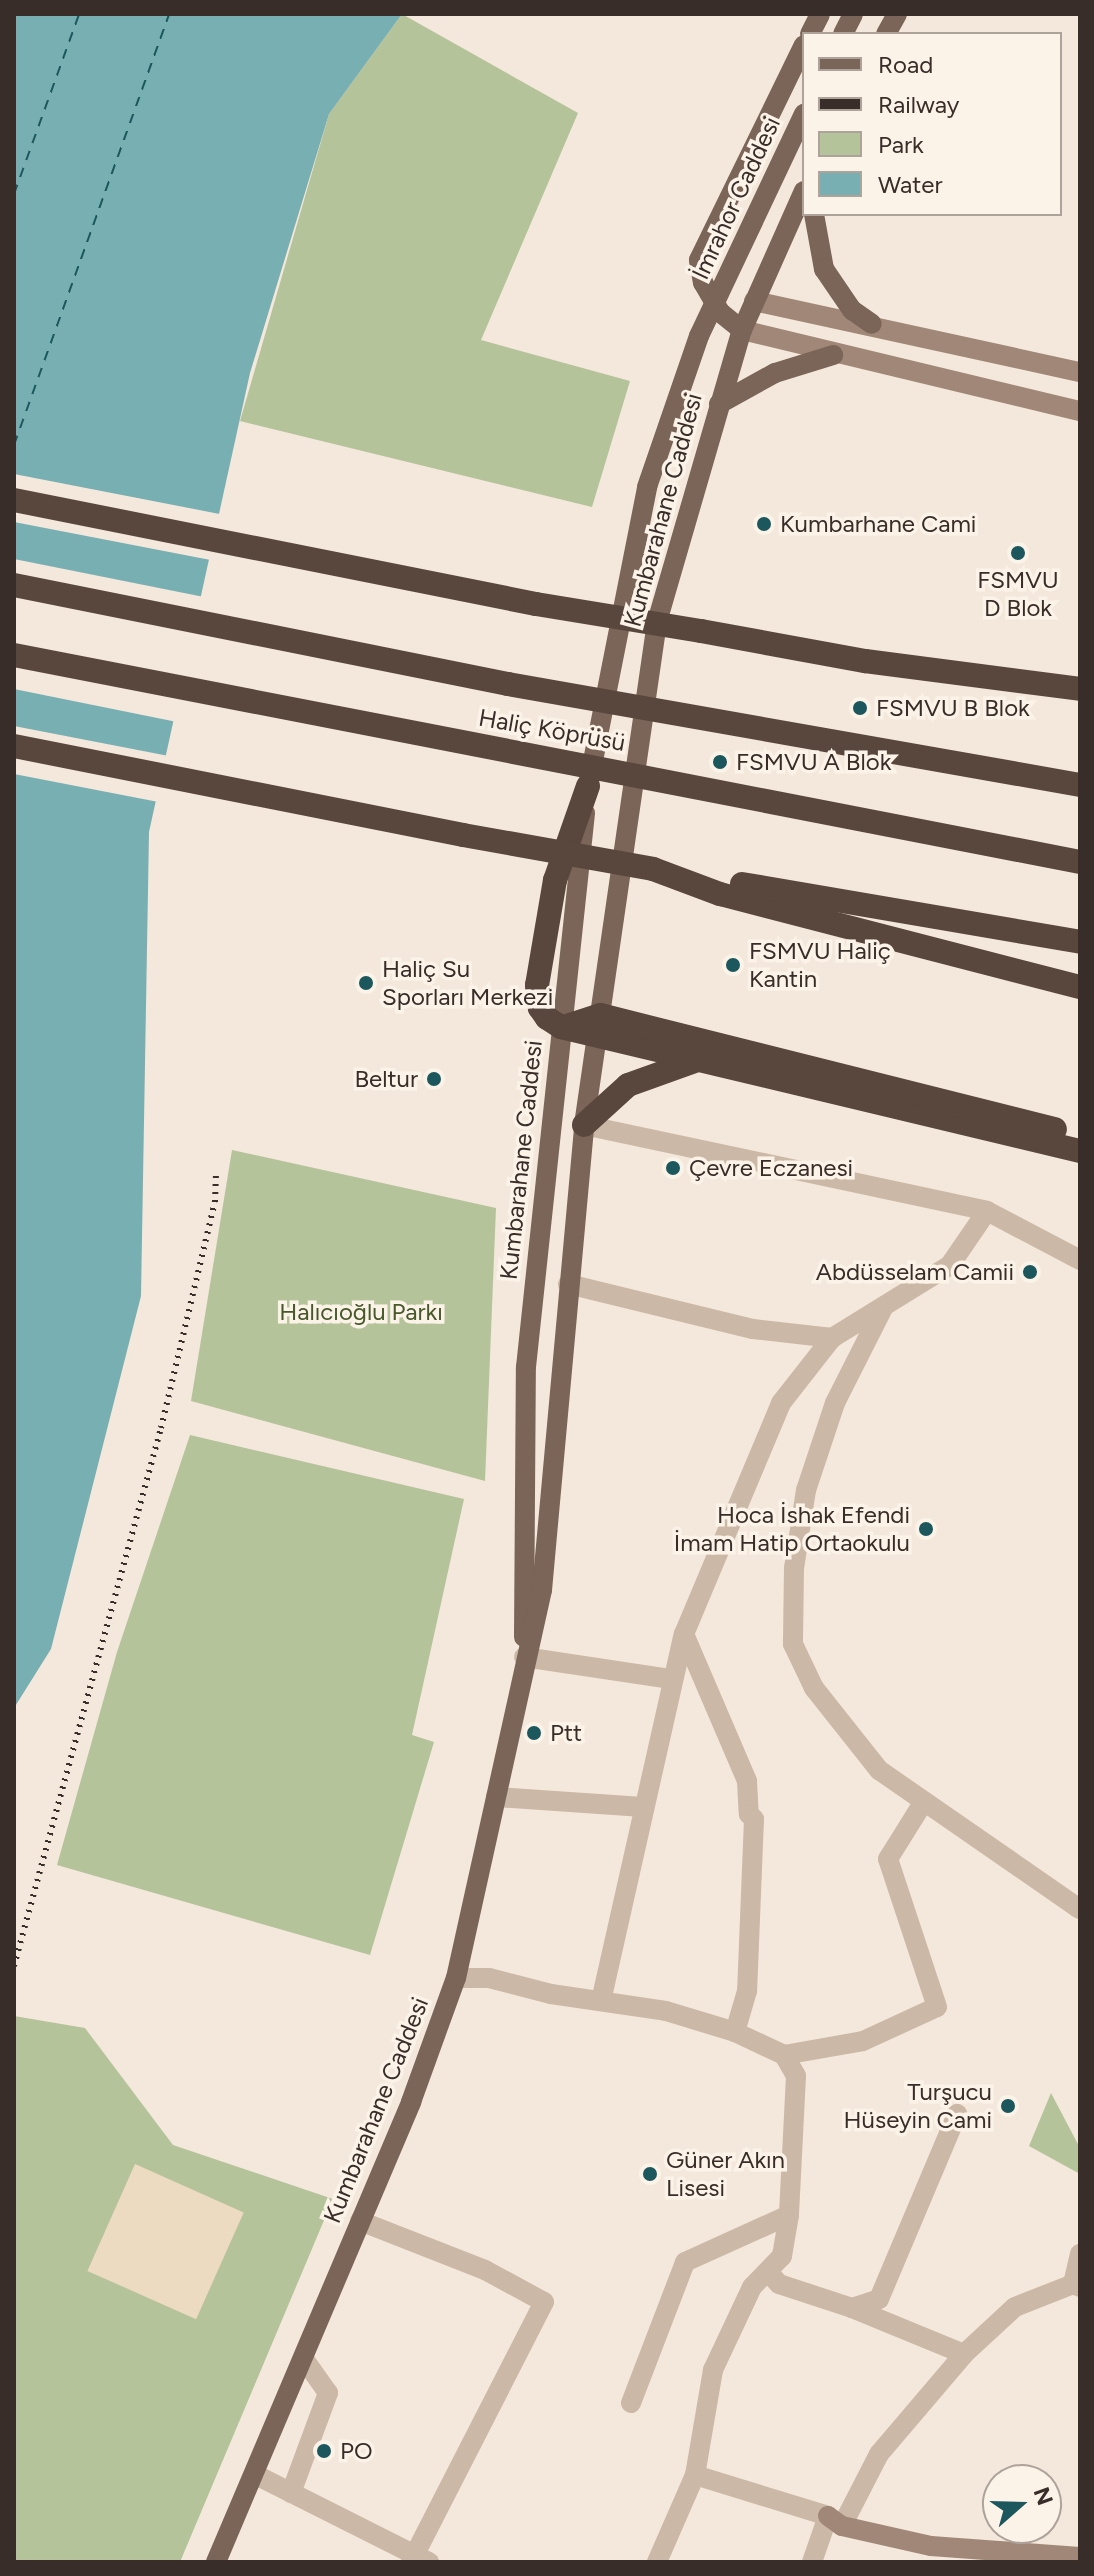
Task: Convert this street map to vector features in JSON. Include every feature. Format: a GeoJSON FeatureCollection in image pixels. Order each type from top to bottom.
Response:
{"type":"FeatureCollection","features":[{"type":"Feature","properties":{"kind":"highway"},"geometry":{"type":"LineString","coordinates":[[14,500],[536,604],[865,661],[1080,689]]}},
{"type":"Feature","properties":{"kind":"highway","name":"Haliç Köprüsü"},"geometry":{"type":"LineString","coordinates":[[14,585],[315,648],[1080,785]]}},
{"type":"Feature","properties":{"kind":"highway","name":"Haliç Köprüsü"},"geometry":{"type":"LineString","coordinates":[[14,655],[1080,862]]}},
{"type":"Feature","properties":{"kind":"highway"},"geometry":{"type":"LineString","coordinates":[[14,746],[653,869],[1080,942]]}},
{"type":"Feature","properties":{"kind":"highway"},"geometry":{"type":"LineString","coordinates":[[588,786],[555,880],[537,985],[540,1008],[561,1027],[598,1025],[1080,1135]]}},
{"type":"Feature","properties":{"kind":"highway"},"geometry":{"type":"LineString","coordinates":[[653,869],[720,894],[1080,987]]}},
{"type":"Feature","properties":{"kind":"highway"},"geometry":{"type":"LineString","coordinates":[[598,1025],[706,1061],[1080,1151]]}},
{"type":"Feature","properties":{"kind":"highway"},"geometry":{"type":"LineString","coordinates":[[584,1125],[628,1085],[682,1062],[706,1061]]}},
{"type":"Feature","properties":{"kind":"main road"},"geometry":{"type":"LineString","coordinates":[[811,32],[820,14]]}},
{"type":"Feature","properties":{"kind":"main road"},"geometry":{"type":"LineString","coordinates":[[844,32],[853,14]]}},
{"type":"Feature","properties":{"kind":"main road"},"geometry":{"type":"LineString","coordinates":[[887,32],[897,14]]}},
{"type":"Feature","properties":{"kind":"main road"},"geometry":{"type":"LineString","coordinates":[[802,49],[699,260],[715,304],[742,330],[833,355],[1080,411]]}},
{"type":"Feature","properties":{"kind":"main road","name":"İmrahor Caddesi"},"geometry":{"type":"LineString","coordinates":[[715,304],[802,118]]}},
{"type":"Feature","properties":{"kind":"main road"},"geometry":{"type":"LineString","coordinates":[[742,330],[802,195]]}},
{"type":"Feature","properties":{"kind":"main road"},"geometry":{"type":"LineString","coordinates":[[814,216],[824,269],[852,310],[872,324]]}},
{"type":"Feature","properties":{"kind":"main road"},"geometry":{"type":"LineString","coordinates":[[715,304],[754,301],[872,324],[1080,372]]}},
{"type":"Feature","properties":{"kind":"main road","name":"Kumbarahane Caddesi"},"geometry":{"type":"LineString","coordinates":[[588,786],[647,487],[715,304]]}},
{"type":"Feature","properties":{"kind":"main road","name":"Kumbarahane Caddesi"},"geometry":{"type":"LineString","coordinates":[[216,2562],[411,2102],[456,1978],[524,1657],[542,1590],[584,1125],[657,622],[742,330]]}},
{"type":"Feature","properties":{"kind":"main road"},"geometry":{"type":"LineString","coordinates":[[719,404],[775,373],[833,355]]}},
{"type":"Feature","properties":{"kind":"main road","name":"Kumbarahane Caddesi"},"geometry":{"type":"LineString","coordinates":[[524,1657],[526,1367],[561,1027]]}},
{"type":"Feature","properties":{"kind":"main road"},"geometry":{"type":"LineString","coordinates":[[835,2521],[931,2546],[1080,2557]]}},
{"type":"Feature","properties":{"kind":"street"},"geometry":{"type":"LineString","coordinates":[[584,1125],[987,1211],[1080,1260]]}},
{"type":"Feature","properties":{"kind":"street"},"geometry":{"type":"LineString","coordinates":[[601,2001],[671,1679],[684,1634],[781,1403],[832,1338],[950,1265],[987,1211]]}},
{"type":"Feature","properties":{"kind":"street"},"geometry":{"type":"LineString","coordinates":[[568,1284],[753,1329],[832,1338]]}},
{"type":"Feature","properties":{"kind":"street"},"geometry":{"type":"LineString","coordinates":[[886,1302],[835,1403],[806,1490],[794,1568],[793,1644],[814,1688],[843,1729],[879,1770],[1080,1909]]}},
{"type":"Feature","properties":{"kind":"street"},"geometry":{"type":"LineString","coordinates":[[684,1634],[747,1781],[749,1814],[754,1819],[747,1991],[735,2032]]}},
{"type":"Feature","properties":{"kind":"street"},"geometry":{"type":"LineString","coordinates":[[524,1657],[671,1679]]}},
{"type":"Feature","properties":{"kind":"street"},"geometry":{"type":"LineString","coordinates":[[496,1797],[643,1807]]}},
{"type":"Feature","properties":{"kind":"street"},"geometry":{"type":"LineString","coordinates":[[784,2055],[863,2041],[937,2007],[888,1859],[923,1803]]}},
{"type":"Feature","properties":{"kind":"street"},"geometry":{"type":"LineString","coordinates":[[456,1978],[489,1978],[666,2011],[735,2032],[784,2055],[796,2076],[789,2215],[782,2256],[770,2274],[752,2287],[713,2370],[695,2475],[657,2562]]}},
{"type":"Feature","properties":{"kind":"street"},"geometry":{"type":"LineString","coordinates":[[852,2308],[879,2299],[957,2114]]}},
{"type":"Feature","properties":{"kind":"street"},"geometry":{"type":"LineString","coordinates":[[631,2403],[685,2262],[789,2215]]}},
{"type":"Feature","properties":{"kind":"street"},"geometry":{"type":"LineString","coordinates":[[254,2474],[418,2560],[544,2302],[485,2270],[360,2221]]}},
{"type":"Feature","properties":{"kind":"street"},"geometry":{"type":"LineString","coordinates":[[812,2562],[879,2454],[964,2354],[1015,2307],[1076,2286],[1080,2254]]}},
{"type":"Feature","properties":{"kind":"street"},"geometry":{"type":"LineString","coordinates":[[770,2274],[779,2284],[852,2308],[964,2354]]}},
{"type":"Feature","properties":{"kind":"street"},"geometry":{"type":"LineString","coordinates":[[291,2493],[328,2393],[304,2359]]}},
{"type":"Feature","properties":{"kind":"street"},"geometry":{"type":"LineString","coordinates":[[695,2475],[835,2521]]}},
{"type":"Feature","properties":{"kind":"green space"},"geometry":{"type":"Polygon","coordinates":[[[402,14],[578,113],[481,340],[630,381],[592,507],[240,421],[329,114],[402,14]]]}},
{"type":"Feature","properties":{"kind":"green space","name":"Halıcıoğlu Parkı"},"geometry":{"type":"Polygon","coordinates":[[[232,1150],[496,1208],[485,1481],[191,1401],[232,1150]]]}},
{"type":"Feature","properties":{"kind":"green space"},"geometry":{"type":"Polygon","coordinates":[[[190,1435],[464,1499],[412,1735],[434,1742],[370,1955],[57,1865],[117,1652],[190,1435]]]}},
{"type":"Feature","properties":{"kind":"green space"},"geometry":{"type":"Polygon","coordinates":[[[14,2016],[85,2028],[173,2145],[333,2199],[180,2562],[14,2562],[14,2016]]]}},
{"type":"Feature","properties":{"kind":"green space"},"geometry":{"type":"Polygon","coordinates":[[[1051,2093],[1080,2148],[1080,2174],[1029,2146],[1051,2093]]]}},
{"type":"Feature","properties":{"kind":"shaded area"},"geometry":{"type":"Polygon","coordinates":[[[135,2164],[244,2212],[196,2319],[87,2271],[135,2164]]]}},
{"type":"Feature","properties":{"kind":"water"},"geometry":{"type":"Polygon","coordinates":[[[14,14],[402,14],[329,114],[250,373],[149,832],[141,1296],[51,1649],[14,1708],[14,14]]]}},
{"type":"Feature","properties":{"kind":"pier"},"geometry":{"type":"Polygon","coordinates":[[[14,474],[222,514],[213,561],[14,522],[14,474]]]}},
{"type":"Feature","properties":{"kind":"pier"},"geometry":{"type":"Polygon","coordinates":[[[14,559],[204,597],[177,722],[14,689],[14,559]]]}},
{"type":"Feature","properties":{"kind":"pier"},"geometry":{"type":"Polygon","coordinates":[[[14,726],[170,756],[161,802],[14,774],[14,726]]]}},
{"type":"Feature","properties":{"kind":"ferry route"},"geometry":{"type":"LineString","coordinates":[[14,194],[79,14]]}},
{"type":"Feature","properties":{"kind":"ferry route"},"geometry":{"type":"LineString","coordinates":[[14,445],[169,14]]}},
{"type":"Feature","properties":{"kind":"railway"},"geometry":{"type":"LineString","coordinates":[[14,1966],[161,1428],[215,1202],[216,1174]]}},
{"type":"Feature","properties":{"kind":"place","name":"Kumbarhane Cami"},"geometry":{"type":"Point","coordinates":[764,524]}},
{"type":"Feature","properties":{"kind":"place","name":"FSMVU D Blok"},"geometry":{"type":"Point","coordinates":[1018,553]}},
{"type":"Feature","properties":{"kind":"place","name":"FSMVU B Blok"},"geometry":{"type":"Point","coordinates":[860,708]}},
{"type":"Feature","properties":{"kind":"place","name":"FSMVU A Blok"},"geometry":{"type":"Point","coordinates":[720,762]}},
{"type":"Feature","properties":{"kind":"place","name":"FSMVU Haliç Kantin"},"geometry":{"type":"Point","coordinates":[733,965]}},
{"type":"Feature","properties":{"kind":"place","name":"Haliç Su Sporları Merkezi"},"geometry":{"type":"Point","coordinates":[366,983]}},
{"type":"Feature","properties":{"kind":"place","name":"Beltur"},"geometry":{"type":"Point","coordinates":[434,1079]}},
{"type":"Feature","properties":{"kind":"place","name":"Çevre Eczanesi"},"geometry":{"type":"Point","coordinates":[673,1168]}},
{"type":"Feature","properties":{"kind":"place","name":"Abdüsselam Camii"},"geometry":{"type":"Point","coordinates":[1030,1272]}},
{"type":"Feature","properties":{"kind":"place","name":"Hoca İshak Efendi İmam Hatip Ortaokulu"},"geometry":{"type":"Point","coordinates":[926,1529]}},
{"type":"Feature","properties":{"kind":"place","name":"Ptt"},"geometry":{"type":"Point","coordinates":[534,1733]}},
{"type":"Feature","properties":{"kind":"place","name":"Turşucu Hüseyin Cami"},"geometry":{"type":"Point","coordinates":[1008,2106]}},
{"type":"Feature","properties":{"kind":"place","name":"Güner Akın Lisesi"},"geometry":{"type":"Point","coordinates":[650,2174]}},
{"type":"Feature","properties":{"kind":"place","name":"PO"},"geometry":{"type":"Point","coordinates":[324,2451]}}]}
